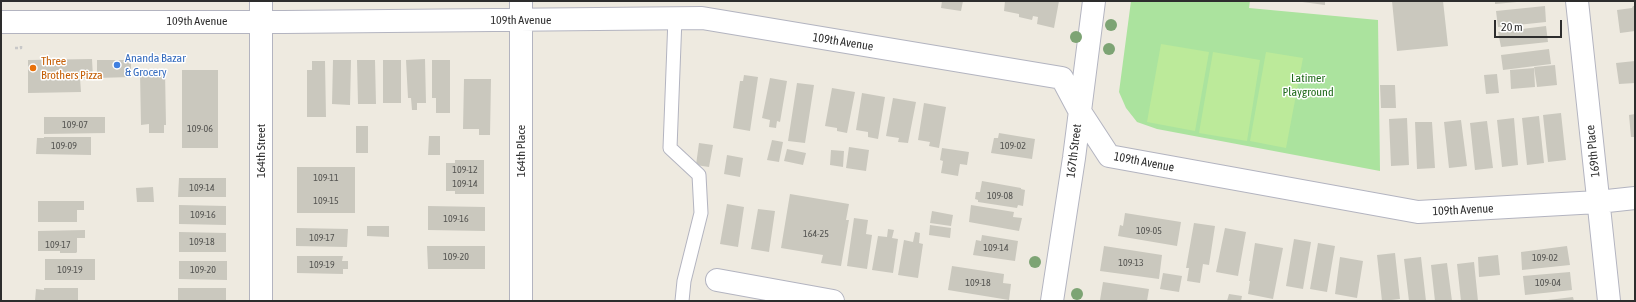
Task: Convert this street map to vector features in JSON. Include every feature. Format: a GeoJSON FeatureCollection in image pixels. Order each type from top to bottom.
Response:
{"type":"FeatureCollection","features":[{"type":"Feature","properties":{"kind":"street","name":"167th Street"},"geometry":{"type":"LineString","coordinates":[[1052,301],[1074,158],[1094,1]]}},
{"type":"Feature","properties":{"kind":"street","name":"169th Place"},"geometry":{"type":"LineString","coordinates":[[1577,1],[1609,301]]}},
{"type":"Feature","properties":{"kind":"street","name":"109th Avenue"},"geometry":{"type":"LineString","coordinates":[[1,22],[261,11],[520,11],[702,18],[1062,78],[1079,110],[1109,156],[1418,212],[1598,202],[1635,198]]}},
{"type":"Feature","properties":{"kind":"street","name":"164th Street"},"geometry":{"type":"LineString","coordinates":[[261,11],[262,301]]}},
{"type":"Feature","properties":{"kind":"street","name":"164th Place"},"geometry":{"type":"LineString","coordinates":[[520,11],[521,301]]}},
{"type":"Feature","properties":{"kind":"street"},"geometry":{"type":"LineString","coordinates":[[717,280],[833,301]]}},
{"type":"Feature","properties":{"kind":"lane"},"geometry":{"type":"LineString","coordinates":[[675,18],[670,148],[699,175],[701,213],[684,281],[682,301]]}},
{"type":"Feature","properties":{"kind":"path"},"geometry":{"type":"LineString","coordinates":[[15,48],[21,48]]}},
{"type":"Feature","properties":{"kind":"green space","name":"Latimer Playground"},"geometry":{"type":"Polygon","coordinates":[[[1131,1],[1250,1],[1249,8],[1378,20],[1380,171],[1157,129],[1137,122],[1126,108],[1119,92],[1131,1]]]}},
{"type":"Feature","properties":{"kind":"green space"},"geometry":{"type":"Polygon","coordinates":[[[1161,44],[1209,52],[1195,131],[1147,122],[1161,44]]]}},
{"type":"Feature","properties":{"kind":"green space"},"geometry":{"type":"Polygon","coordinates":[[[1213,52],[1260,60],[1247,141],[1199,133],[1213,52]]]}},
{"type":"Feature","properties":{"kind":"green space"},"geometry":{"type":"Polygon","coordinates":[[[1266,52],[1303,58],[1286,148],[1250,141],[1266,52]]]}},
{"type":"Feature","properties":{"kind":"building"},"geometry":{"type":"Polygon","coordinates":[[[942,1],[963,1],[961,11],[941,8],[942,1]]]}},
{"type":"Feature","properties":{"kind":"building"},"geometry":{"type":"Polygon","coordinates":[[[1005,1],[1059,1],[1054,28],[1037,24],[1038,17],[1033,16],[1032,20],[1019,17],[1019,14],[1004,11],[1005,1]]]}},
{"type":"Feature","properties":{"kind":"building"},"geometry":{"type":"Polygon","coordinates":[[[1295,1],[1325,1],[1325,5],[1295,1]]]}},
{"type":"Feature","properties":{"kind":"building"},"geometry":{"type":"Polygon","coordinates":[[[1392,1],[1443,1],[1448,46],[1397,51],[1392,1]]]}},
{"type":"Feature","properties":{"kind":"building"},"geometry":{"type":"Polygon","coordinates":[[[1495,1],[1517,1],[1517,2],[1495,4],[1495,1]]]}},
{"type":"Feature","properties":{"kind":"building"},"geometry":{"type":"Polygon","coordinates":[[[1545,6],[1546,22],[1498,27],[1496,11],[1545,6]]]}},
{"type":"Feature","properties":{"kind":"building"},"geometry":{"type":"Polygon","coordinates":[[[1635,6],[1635,31],[1620,33],[1617,10],[1632,8],[1635,6]]]}},
{"type":"Feature","properties":{"kind":"building"},"geometry":{"type":"Polygon","coordinates":[[[1546,26],[1548,42],[1501,47],[1498,32],[1546,26]]]}},
{"type":"Feature","properties":{"kind":"building"},"geometry":{"type":"Polygon","coordinates":[[[1549,49],[1551,64],[1503,70],[1501,55],[1549,49]]]}},
{"type":"Feature","properties":{"kind":"building"},"geometry":{"type":"Polygon","coordinates":[[[92,59],[93,78],[80,78],[81,92],[28,93],[28,60],[92,59]]]}},
{"type":"Feature","properties":{"kind":"building"},"geometry":{"type":"Polygon","coordinates":[[[425,59],[426,103],[417,103],[417,110],[412,110],[411,98],[408,98],[406,60],[425,59]]]}},
{"type":"Feature","properties":{"kind":"building"},"geometry":{"type":"Polygon","coordinates":[[[97,60],[131,60],[131,77],[97,78],[97,60]]]}},
{"type":"Feature","properties":{"kind":"building"},"geometry":{"type":"Polygon","coordinates":[[[333,60],[351,60],[350,105],[332,104],[333,60]]]}},
{"type":"Feature","properties":{"kind":"building"},"geometry":{"type":"Polygon","coordinates":[[[357,60],[375,60],[376,104],[358,104],[357,60]]]}},
{"type":"Feature","properties":{"kind":"building"},"geometry":{"type":"Polygon","coordinates":[[[383,60],[401,60],[401,103],[383,103],[383,60]]]}},
{"type":"Feature","properties":{"kind":"building"},"geometry":{"type":"Polygon","coordinates":[[[432,60],[450,60],[450,113],[436,113],[436,98],[432,98],[432,60]]]}},
{"type":"Feature","properties":{"kind":"building"},"geometry":{"type":"Polygon","coordinates":[[[312,61],[325,61],[326,117],[307,117],[307,70],[312,70],[312,61]]]}},
{"type":"Feature","properties":{"kind":"building"},"geometry":{"type":"Polygon","coordinates":[[[1635,61],[1635,83],[1619,84],[1616,63],[1635,61]]]}},
{"type":"Feature","properties":{"kind":"building"},"geometry":{"type":"Polygon","coordinates":[[[1555,65],[1557,85],[1537,87],[1534,67],[1555,65]]]}},
{"type":"Feature","properties":{"kind":"building"},"geometry":{"type":"Polygon","coordinates":[[[1534,68],[1535,87],[1511,89],[1510,70],[1534,68]]]}},
{"type":"Feature","properties":{"kind":"building"},"geometry":{"type":"Polygon","coordinates":[[[182,70],[218,70],[218,148],[182,148],[182,70]]]}},
{"type":"Feature","properties":{"kind":"building"},"geometry":{"type":"Polygon","coordinates":[[[165,71],[166,125],[164,125],[164,133],[149,133],[149,124],[141,125],[140,72],[165,71]]]}},
{"type":"Feature","properties":{"kind":"building"},"geometry":{"type":"Polygon","coordinates":[[[1497,74],[1499,93],[1486,94],[1484,75],[1497,74]]]}},
{"type":"Feature","properties":{"kind":"building"},"geometry":{"type":"Polygon","coordinates":[[[744,75],[758,77],[750,131],[733,128],[740,81],[743,81],[744,75]]]}},
{"type":"Feature","properties":{"kind":"building"},"geometry":{"type":"Polygon","coordinates":[[[770,78],[787,81],[780,122],[777,121],[776,128],[769,127],[770,120],[762,118],[770,78]]]}},
{"type":"Feature","properties":{"kind":"building"},"geometry":{"type":"Polygon","coordinates":[[[464,79],[491,79],[490,135],[479,135],[479,129],[463,129],[464,79]]]}},
{"type":"Feature","properties":{"kind":"building"},"geometry":{"type":"Polygon","coordinates":[[[797,83],[814,85],[805,143],[788,141],[797,83]]]}},
{"type":"Feature","properties":{"kind":"building"},"geometry":{"type":"Polygon","coordinates":[[[1380,85],[1395,85],[1396,108],[1381,108],[1380,85]]]}},
{"type":"Feature","properties":{"kind":"building"},"geometry":{"type":"Polygon","coordinates":[[[832,88],[855,92],[847,133],[837,131],[837,128],[825,126],[832,88]]]}},
{"type":"Feature","properties":{"kind":"building"},"geometry":{"type":"Polygon","coordinates":[[[862,93],[885,97],[878,139],[868,137],[868,132],[856,130],[862,93]]]}},
{"type":"Feature","properties":{"kind":"building"},"geometry":{"type":"Polygon","coordinates":[[[893,98],[916,102],[908,143],[898,142],[899,138],[886,136],[893,98]]]}},
{"type":"Feature","properties":{"kind":"building"},"geometry":{"type":"Polygon","coordinates":[[[924,103],[946,107],[939,148],[929,146],[930,142],[918,140],[924,103]]]}},
{"type":"Feature","properties":{"kind":"building"},"geometry":{"type":"Polygon","coordinates":[[[1561,113],[1566,160],[1548,162],[1543,115],[1561,113]]]}},
{"type":"Feature","properties":{"kind":"building"},"geometry":{"type":"Polygon","coordinates":[[[1635,114],[1635,137],[1631,137],[1629,115],[1635,114]]]}},
{"type":"Feature","properties":{"kind":"building"},"geometry":{"type":"Polygon","coordinates":[[[1539,116],[1544,163],[1527,165],[1522,118],[1539,116]]]}},
{"type":"Feature","properties":{"kind":"building"},"geometry":{"type":"Polygon","coordinates":[[[44,117],[105,117],[105,133],[44,134],[44,117]]]}},
{"type":"Feature","properties":{"kind":"building"},"geometry":{"type":"Polygon","coordinates":[[[1407,118],[1409,165],[1391,166],[1389,119],[1407,118]]]}},
{"type":"Feature","properties":{"kind":"building"},"geometry":{"type":"Polygon","coordinates":[[[1514,118],[1518,165],[1502,167],[1497,120],[1514,118]]]}},
{"type":"Feature","properties":{"kind":"building"},"geometry":{"type":"Polygon","coordinates":[[[1461,120],[1467,166],[1449,168],[1444,122],[1461,120]]]}},
{"type":"Feature","properties":{"kind":"building"},"geometry":{"type":"Polygon","coordinates":[[[1487,121],[1493,168],[1475,170],[1470,123],[1487,121]]]}},
{"type":"Feature","properties":{"kind":"building"},"geometry":{"type":"Polygon","coordinates":[[[1415,122],[1432,122],[1435,168],[1417,169],[1415,122]]]}},
{"type":"Feature","properties":{"kind":"building"},"geometry":{"type":"Polygon","coordinates":[[[356,126],[368,126],[368,153],[356,153],[356,126]]]}},
{"type":"Feature","properties":{"kind":"building"},"geometry":{"type":"Polygon","coordinates":[[[999,133],[1035,139],[1032,159],[991,153],[994,138],[998,138],[999,133]]]}},
{"type":"Feature","properties":{"kind":"building"},"geometry":{"type":"Polygon","coordinates":[[[429,136],[440,136],[440,155],[428,155],[429,136]]]}},
{"type":"Feature","properties":{"kind":"building"},"geometry":{"type":"Polygon","coordinates":[[[91,137],[91,155],[36,154],[37,138],[91,137]]]}},
{"type":"Feature","properties":{"kind":"building"},"geometry":{"type":"Polygon","coordinates":[[[772,140],[783,142],[779,162],[767,160],[772,140]]]}},
{"type":"Feature","properties":{"kind":"building"},"geometry":{"type":"Polygon","coordinates":[[[699,143],[713,145],[709,167],[696,165],[699,143]]]}},
{"type":"Feature","properties":{"kind":"building"},"geometry":{"type":"Polygon","coordinates":[[[849,147],[869,150],[866,171],[846,168],[849,147]]]}},
{"type":"Feature","properties":{"kind":"building"},"geometry":{"type":"Polygon","coordinates":[[[942,148],[969,152],[967,165],[960,164],[958,176],[941,173],[943,161],[940,160],[942,148]]]}},
{"type":"Feature","properties":{"kind":"building"},"geometry":{"type":"Polygon","coordinates":[[[787,149],[806,153],[803,165],[784,161],[787,149]]]}},
{"type":"Feature","properties":{"kind":"building"},"geometry":{"type":"Polygon","coordinates":[[[831,150],[844,151],[843,167],[830,165],[831,150]]]}},
{"type":"Feature","properties":{"kind":"building"},"geometry":{"type":"Polygon","coordinates":[[[727,155],[743,158],[740,177],[724,174],[727,155]]]}},
{"type":"Feature","properties":{"kind":"building"},"geometry":{"type":"Polygon","coordinates":[[[455,160],[484,160],[484,194],[455,194],[455,191],[446,191],[446,163],[455,163],[455,160]]]}},
{"type":"Feature","properties":{"kind":"building"},"geometry":{"type":"Polygon","coordinates":[[[297,167],[355,167],[355,213],[297,213],[297,167]]]}},
{"type":"Feature","properties":{"kind":"building"},"geometry":{"type":"Polygon","coordinates":[[[179,178],[226,178],[226,197],[178,197],[179,178]]]}},
{"type":"Feature","properties":{"kind":"building"},"geometry":{"type":"Polygon","coordinates":[[[982,181],[1025,190],[1023,206],[1018,205],[1017,208],[978,202],[978,200],[975,199],[976,192],[980,192],[982,181]]]}},
{"type":"Feature","properties":{"kind":"building"},"geometry":{"type":"Polygon","coordinates":[[[153,187],[154,202],[137,202],[136,188],[153,187]]]}},
{"type":"Feature","properties":{"kind":"building"},"geometry":{"type":"Polygon","coordinates":[[[790,194],[849,204],[846,220],[849,220],[841,266],[821,263],[823,255],[781,248],[790,194]]]}},
{"type":"Feature","properties":{"kind":"building"},"geometry":{"type":"Polygon","coordinates":[[[38,201],[84,201],[84,210],[77,210],[77,222],[38,222],[38,201]]]}},
{"type":"Feature","properties":{"kind":"building"},"geometry":{"type":"Polygon","coordinates":[[[727,204],[744,207],[738,247],[720,244],[727,204]]]}},
{"type":"Feature","properties":{"kind":"building"},"geometry":{"type":"Polygon","coordinates":[[[179,205],[226,206],[226,225],[179,224],[179,205]]]}},
{"type":"Feature","properties":{"kind":"building"},"geometry":{"type":"Polygon","coordinates":[[[971,205],[1014,212],[1013,217],[1022,218],[1019,231],[969,222],[971,205]]]}},
{"type":"Feature","properties":{"kind":"building"},"geometry":{"type":"Polygon","coordinates":[[[428,206],[485,207],[485,231],[428,230],[428,206]]]}},
{"type":"Feature","properties":{"kind":"building"},"geometry":{"type":"Polygon","coordinates":[[[758,209],[775,211],[769,252],[751,249],[758,209]]]}},
{"type":"Feature","properties":{"kind":"building"},"geometry":{"type":"Polygon","coordinates":[[[932,211],[953,215],[951,226],[930,223],[932,211]]]}},
{"type":"Feature","properties":{"kind":"building"},"geometry":{"type":"Polygon","coordinates":[[[1125,213],[1181,222],[1177,246],[1118,236],[1120,225],[1123,226],[1125,213]]]}},
{"type":"Feature","properties":{"kind":"building"},"geometry":{"type":"Polygon","coordinates":[[[854,218],[868,220],[866,234],[872,235],[867,269],[847,266],[854,218]]]}},
{"type":"Feature","properties":{"kind":"building"},"geometry":{"type":"Polygon","coordinates":[[[1194,223],[1215,226],[1209,265],[1203,264],[1200,283],[1187,281],[1189,268],[1186,268],[1194,223]]]}},
{"type":"Feature","properties":{"kind":"building"},"geometry":{"type":"Polygon","coordinates":[[[930,225],[951,228],[950,238],[929,235],[930,225]]]}},
{"type":"Feature","properties":{"kind":"building"},"geometry":{"type":"Polygon","coordinates":[[[367,226],[389,226],[389,237],[367,236],[367,226]]]}},
{"type":"Feature","properties":{"kind":"building"},"geometry":{"type":"Polygon","coordinates":[[[296,228],[348,229],[347,247],[296,246],[296,228]]]}},
{"type":"Feature","properties":{"kind":"building"},"geometry":{"type":"Polygon","coordinates":[[[1225,228],[1246,232],[1238,276],[1216,272],[1225,228]]]}},
{"type":"Feature","properties":{"kind":"building"},"geometry":{"type":"Polygon","coordinates":[[[888,229],[894,230],[892,238],[898,239],[893,273],[872,270],[878,236],[887,237],[888,229]]]}},
{"type":"Feature","properties":{"kind":"building"},"geometry":{"type":"Polygon","coordinates":[[[85,230],[85,238],[77,238],[76,253],[38,251],[38,231],[85,230]]]}},
{"type":"Feature","properties":{"kind":"building"},"geometry":{"type":"Polygon","coordinates":[[[179,232],[226,233],[226,252],[179,252],[179,232]]]}},
{"type":"Feature","properties":{"kind":"building"},"geometry":{"type":"Polygon","coordinates":[[[915,232],[920,233],[919,243],[923,244],[918,278],[898,275],[904,240],[913,242],[915,232]]]}},
{"type":"Feature","properties":{"kind":"building"},"geometry":{"type":"Polygon","coordinates":[[[982,235],[1018,241],[1015,261],[973,255],[976,240],[981,241],[982,235]]]}},
{"type":"Feature","properties":{"kind":"building"},"geometry":{"type":"Polygon","coordinates":[[[1294,239],[1311,242],[1303,289],[1286,286],[1294,239]]]}},
{"type":"Feature","properties":{"kind":"building"},"geometry":{"type":"Polygon","coordinates":[[[1255,243],[1283,248],[1273,299],[1248,294],[1255,243]]]}},
{"type":"Feature","properties":{"kind":"building"},"geometry":{"type":"Polygon","coordinates":[[[1318,243],[1335,246],[1327,292],[1310,289],[1318,243]]]}},
{"type":"Feature","properties":{"kind":"building"},"geometry":{"type":"Polygon","coordinates":[[[427,246],[485,246],[485,269],[428,269],[427,246]]]}},
{"type":"Feature","properties":{"kind":"building"},"geometry":{"type":"Polygon","coordinates":[[[1104,246],[1162,255],[1159,279],[1100,271],[1104,246]]]}},
{"type":"Feature","properties":{"kind":"building"},"geometry":{"type":"Polygon","coordinates":[[[1567,246],[1570,265],[1522,270],[1521,252],[1567,246]]]}},
{"type":"Feature","properties":{"kind":"building"},"geometry":{"type":"Polygon","coordinates":[[[1395,253],[1400,299],[1382,301],[1377,255],[1395,253]]]}},
{"type":"Feature","properties":{"kind":"building"},"geometry":{"type":"Polygon","coordinates":[[[1498,255],[1500,275],[1479,277],[1478,257],[1498,255]]]}},
{"type":"Feature","properties":{"kind":"building"},"geometry":{"type":"Polygon","coordinates":[[[297,256],[343,256],[342,261],[348,261],[348,269],[343,269],[343,274],[297,273],[297,256]]]}},
{"type":"Feature","properties":{"kind":"building"},"geometry":{"type":"Polygon","coordinates":[[[1340,257],[1363,261],[1357,298],[1335,294],[1340,257]]]}},
{"type":"Feature","properties":{"kind":"building"},"geometry":{"type":"Polygon","coordinates":[[[1421,257],[1426,301],[1409,301],[1404,259],[1421,257]]]}},
{"type":"Feature","properties":{"kind":"building"},"geometry":{"type":"Polygon","coordinates":[[[45,259],[95,259],[95,280],[45,280],[45,259]]]}},
{"type":"Feature","properties":{"kind":"building"},"geometry":{"type":"Polygon","coordinates":[[[179,261],[227,261],[227,280],[179,279],[179,261]]]}},
{"type":"Feature","properties":{"kind":"building"},"geometry":{"type":"Polygon","coordinates":[[[1474,262],[1478,301],[1461,301],[1457,264],[1474,262]]]}},
{"type":"Feature","properties":{"kind":"building"},"geometry":{"type":"Polygon","coordinates":[[[1447,263],[1452,301],[1435,301],[1431,265],[1447,263]]]}},
{"type":"Feature","properties":{"kind":"building"},"geometry":{"type":"Polygon","coordinates":[[[952,266],[1004,274],[1003,283],[1011,284],[1009,300],[948,290],[952,266]]]}},
{"type":"Feature","properties":{"kind":"building"},"geometry":{"type":"Polygon","coordinates":[[[1570,272],[1572,290],[1525,295],[1523,276],[1570,272]]]}},
{"type":"Feature","properties":{"kind":"building"},"geometry":{"type":"Polygon","coordinates":[[[1163,273],[1182,276],[1179,292],[1160,289],[1163,273]]]}},
{"type":"Feature","properties":{"kind":"building"},"geometry":{"type":"Polygon","coordinates":[[[1103,282],[1149,289],[1147,301],[1100,300],[1103,282]]]}},
{"type":"Feature","properties":{"kind":"building"},"geometry":{"type":"Polygon","coordinates":[[[44,288],[78,288],[78,301],[35,301],[36,289],[44,290],[44,288]]]}},
{"type":"Feature","properties":{"kind":"building"},"geometry":{"type":"Polygon","coordinates":[[[178,288],[226,288],[226,301],[178,301],[178,288]]]}},
{"type":"Feature","properties":{"kind":"building"},"geometry":{"type":"Polygon","coordinates":[[[1229,294],[1242,296],[1241,301],[1227,301],[1229,294]]]}},
{"type":"Feature","properties":{"kind":"building"},"geometry":{"type":"Polygon","coordinates":[[[1573,297],[1574,301],[1548,301],[1548,300],[1573,297]]]}},
{"type":"Feature","properties":{"kind":"place","name":"Ananda Bazar & Grocery"},"geometry":{"type":"Point","coordinates":[117,65]}},
{"type":"Feature","properties":{"kind":"place","name":"Three Brothers Pizza"},"geometry":{"type":"Point","coordinates":[33,68]}}]}
